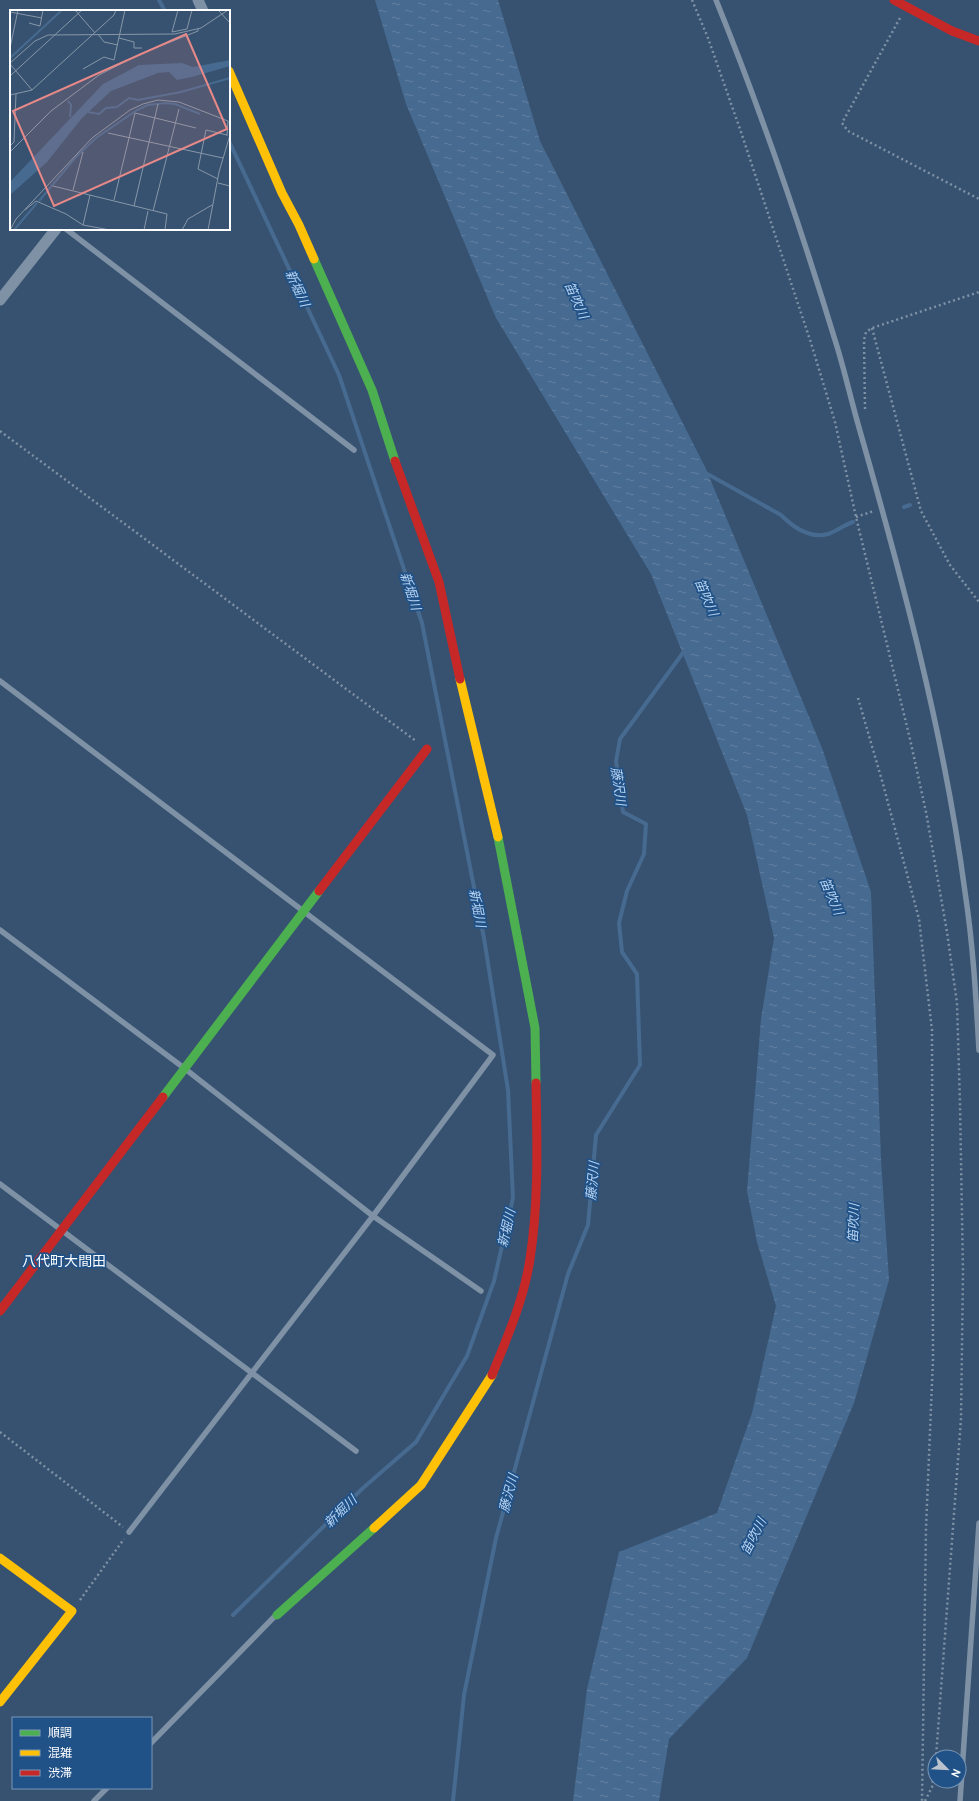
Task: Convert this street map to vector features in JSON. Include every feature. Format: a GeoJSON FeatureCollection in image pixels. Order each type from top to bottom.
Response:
{"type":"FeatureCollection","features":[{"type":"Feature","properties":{"kind":"street"},"geometry":{"type":"LineString","coordinates":[[198,0],[203,10]]}},
{"type":"Feature","properties":{"kind":"street"},"geometry":{"type":"LineString","coordinates":[[894,0],[952,30],[979,41]]}},
{"type":"Feature","properties":{"kind":"street"},"geometry":{"type":"LineString","coordinates":[[230,73],[282,193],[300,225],[335,309],[372,390],[404,487],[440,582],[458,670],[498,836],[535,1028],[538,1166],[530,1260],[520,1305],[491,1379],[421,1485],[277,1615]]}},
{"type":"Feature","properties":{"kind":"street"},"geometry":{"type":"LineString","coordinates":[[0,300],[55,230]]}},
{"type":"Feature","properties":{"kind":"street"},"geometry":{"type":"LineString","coordinates":[[0,1311],[303,910],[427,749]]}},
{"type":"Feature","properties":{"kind":"street"},"geometry":{"type":"LineString","coordinates":[[0,1558],[72,1611],[0,1702]]}},
{"type":"Feature","properties":{"kind":"lane"},"geometry":{"type":"LineString","coordinates":[[716,0],[777,160],[836,341],[887,524],[925,675],[951,805],[965,891],[974,963],[979,1050]]}},
{"type":"Feature","properties":{"kind":"lane"},"geometry":{"type":"LineString","coordinates":[[67,230],[354,450]]}},
{"type":"Feature","properties":{"kind":"lane"},"geometry":{"type":"LineString","coordinates":[[0,681],[492,1055],[373,1216],[251,1372],[129,1532]]}},
{"type":"Feature","properties":{"kind":"lane"},"geometry":{"type":"LineString","coordinates":[[0,930],[184,1068],[373,1216],[481,1291]]}},
{"type":"Feature","properties":{"kind":"lane"},"geometry":{"type":"LineString","coordinates":[[0,1184],[356,1451]]}},
{"type":"Feature","properties":{"kind":"lane"},"geometry":{"type":"LineString","coordinates":[[960,1801],[979,1523]]}},
{"type":"Feature","properties":{"kind":"lane"},"geometry":{"type":"LineString","coordinates":[[152,1742],[277,1615]]}},
{"type":"Feature","properties":{"kind":"lane"},"geometry":{"type":"LineString","coordinates":[[94,1801],[106,1789]]}},
{"type":"Feature","properties":{"kind":"path"},"geometry":{"type":"LineString","coordinates":[[692,0],[708,38],[736,117],[811,343],[835,422],[856,517],[910,739],[924,805],[947,932],[956,1003],[964,1272],[962,1419],[937,1749]]}},
{"type":"Feature","properties":{"kind":"path"},"geometry":{"type":"LineString","coordinates":[[906,7],[842,123],[848,131],[979,199]]}},
{"type":"Feature","properties":{"kind":"path"},"geometry":{"type":"LineString","coordinates":[[858,423],[865,411],[864,340],[866,332],[872,328],[979,292]]}},
{"type":"Feature","properties":{"kind":"path"},"geometry":{"type":"LineString","coordinates":[[872,328],[921,511],[950,565],[979,602]]}},
{"type":"Feature","properties":{"kind":"path"},"geometry":{"type":"LineString","coordinates":[[0,431],[427,749]]}},
{"type":"Feature","properties":{"kind":"path"},"geometry":{"type":"LineString","coordinates":[[856,517],[879,509]]}},
{"type":"Feature","properties":{"kind":"path"},"geometry":{"type":"LineString","coordinates":[[858,698],[884,784],[919,919],[932,1030],[933,1359],[926,1528],[924,1801]]}},
{"type":"Feature","properties":{"kind":"path"},"geometry":{"type":"LineString","coordinates":[[0,1432],[129,1532],[72,1611]]}},
{"type":"Feature","properties":{"kind":"path"},"geometry":{"type":"LineString","coordinates":[[924,1801],[931,1789]]}},
{"type":"Feature","properties":{"kind":"water","name":"笛吹川"},"geometry":{"type":"Polygon","coordinates":[[[375,0],[498,0],[540,141],[706,469],[822,748],[871,892],[881,1159],[889,1280],[854,1403],[747,1658],[669,1739],[659,1801],[573,1801],[587,1689],[619,1552],[717,1513],[752,1413],[776,1306],[757,1242],[747,1191],[761,1019],[774,938],[747,815],[651,574],[496,318],[406,104],[375,0]]]}},
{"type":"Feature","properties":{"kind":"waterway","name":"新堀川"},"geometry":{"type":"LineString","coordinates":[[159,0],[164,10]]}},
{"type":"Feature","properties":{"kind":"waterway","name":"新堀川"},"geometry":{"type":"LineString","coordinates":[[230,143],[339,375],[422,623],[484,938],[508,1090],[513,1198],[494,1281],[467,1356],[416,1442],[363,1488],[233,1615]]}},
{"type":"Feature","properties":{"kind":"waterway"},"geometry":{"type":"LineString","coordinates":[[704,472],[781,515],[796,528],[802,531],[815,535],[828,534],[853,522]]}},
{"type":"Feature","properties":{"kind":"waterway"},"geometry":{"type":"LineString","coordinates":[[904,507],[910,505]]}},
{"type":"Feature","properties":{"kind":"waterway","name":"藤沢川"},"geometry":{"type":"LineString","coordinates":[[453,1801],[464,1695],[496,1538],[568,1274],[588,1225],[596,1135],[640,1065],[637,974],[622,952],[619,923],[627,891],[644,854],[646,824],[623,812],[616,761],[620,739],[685,650]]}},
{"type":"Feature","properties":{"kind":"traffic: fast"},"geometry":{"type":"LineString","coordinates":[[314,259],[372,390],[395,461]]}},
{"type":"Feature","properties":{"kind":"traffic: fast"},"geometry":{"type":"LineString","coordinates":[[498,837],[535,1028],[536,1083]]}},
{"type":"Feature","properties":{"kind":"traffic: fast"},"geometry":{"type":"LineString","coordinates":[[163,1097],[319,891]]}},
{"type":"Feature","properties":{"kind":"traffic: fast"},"geometry":{"type":"LineString","coordinates":[[277,1615],[374,1528]]}},
{"type":"Feature","properties":{"kind":"traffic: slow"},"geometry":{"type":"LineString","coordinates":[[230,73],[282,193],[299,225],[314,259]]}},
{"type":"Feature","properties":{"kind":"traffic: slow"},"geometry":{"type":"LineString","coordinates":[[460,679],[498,837]]}},
{"type":"Feature","properties":{"kind":"traffic: slow"},"geometry":{"type":"LineString","coordinates":[[374,1528],[421,1485],[492,1375]]}},
{"type":"Feature","properties":{"kind":"traffic: slow"},"geometry":{"type":"LineString","coordinates":[[0,1558],[72,1611],[0,1702]]}},
{"type":"Feature","properties":{"kind":"traffic: jam"},"geometry":{"type":"LineString","coordinates":[[894,0],[952,31],[979,41]]}},
{"type":"Feature","properties":{"kind":"traffic: jam"},"geometry":{"type":"LineString","coordinates":[[395,461],[439,582],[460,679]]}},
{"type":"Feature","properties":{"kind":"traffic: jam"},"geometry":{"type":"LineString","coordinates":[[319,891],[427,749]]}},
{"type":"Feature","properties":{"kind":"traffic: jam"},"geometry":{"type":"LineString","coordinates":[[492,1375],[509,1333],[524,1289],[530,1259],[536,1193],[536,1083]]}},
{"type":"Feature","properties":{"kind":"traffic: jam"},"geometry":{"type":"LineString","coordinates":[[0,1311],[163,1097]]}},
{"type":"Feature","properties":{"kind":"district","name":"八代町大間田"},"geometry":{"type":"Point","coordinates":[64,1261]}}]}
